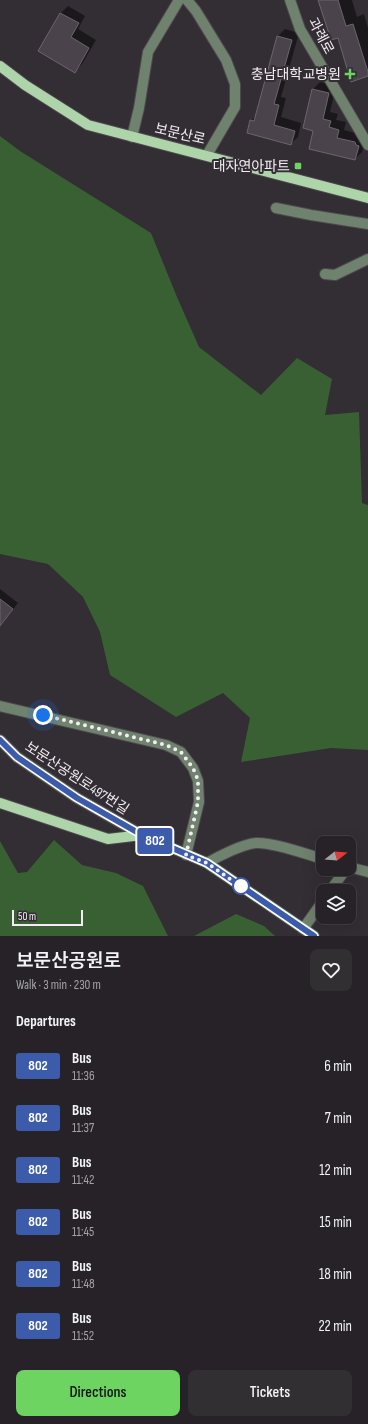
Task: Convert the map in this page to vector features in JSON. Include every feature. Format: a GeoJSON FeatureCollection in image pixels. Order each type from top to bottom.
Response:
{"type":"FeatureCollection","features":[{"type":"Feature","properties":{"kind":"main road","name":"보문산로"},"geometry":{"type":"LineString","coordinates":[[0,66],[25,85],[88,124],[132,137],[207,155],[368,198]]}},
{"type":"Feature","properties":{"kind":"main road"},"geometry":{"type":"LineString","coordinates":[[0,803],[108,839],[142,835],[207,863],[314,936]]}},
{"type":"Feature","properties":{"kind":"street"},"geometry":{"type":"LineString","coordinates":[[132,137],[139,108],[148,52],[179,0]]}},
{"type":"Feature","properties":{"kind":"street"},"geometry":{"type":"LineString","coordinates":[[187,0],[196,11],[226,60],[235,84],[235,107],[207,155]]}},
{"type":"Feature","properties":{"kind":"street","name":"과례로"},"geometry":{"type":"LineString","coordinates":[[290,0],[300,29],[368,145]]}},
{"type":"Feature","properties":{"kind":"street"},"geometry":{"type":"LineString","coordinates":[[276,208],[311,216],[368,224]]}},
{"type":"Feature","properties":{"kind":"street"},"geometry":{"type":"LineString","coordinates":[[325,274],[335,275],[368,259]]}},
{"type":"Feature","properties":{"kind":"street"},"geometry":{"type":"LineString","coordinates":[[0,706],[144,739],[166,745],[181,752],[193,768],[198,780],[198,802],[186,855]]}},
{"type":"Feature","properties":{"kind":"street","name":"보문산공원로497번길"},"geometry":{"type":"LineString","coordinates":[[0,740],[17,757],[77,798],[142,835]]}},
{"type":"Feature","properties":{"kind":"street"},"geometry":{"type":"LineString","coordinates":[[207,863],[223,854],[255,843],[268,844],[316,857]]}},
{"type":"Feature","properties":{"kind":"street"},"geometry":{"type":"LineString","coordinates":[[356,869],[368,872]]}},
{"type":"Feature","properties":{"kind":"street"},"geometry":{"type":"LineString","coordinates":[[303,929],[316,911]]}},
{"type":"Feature","properties":{"kind":"green space"},"geometry":{"type":"Polygon","coordinates":[[[0,136],[20,151],[151,233],[199,347],[261,395],[297,358],[332,379],[325,415],[359,412],[362,503],[368,505],[368,750],[331,748],[241,762],[250,718],[223,693],[176,717],[110,675],[100,632],[83,597],[48,564],[0,554],[0,136]]]}},
{"type":"Feature","properties":{"kind":"green space"},"geometry":{"type":"Polygon","coordinates":[[[54,840],[82,865],[116,873],[143,886],[168,936],[0,936],[0,841],[18,873],[27,872],[54,840]]]}},
{"type":"Feature","properties":{"kind":"green space"},"geometry":{"type":"Polygon","coordinates":[[[236,914],[264,926],[275,936],[194,936],[236,914]]]}},
{"type":"Feature","properties":{"kind":"building"},"geometry":{"type":"Polygon","coordinates":[[[318,0],[338,0],[346,26],[353,24],[368,76],[351,82],[338,38],[331,40],[318,0]]]}},
{"type":"Feature","properties":{"kind":"building"},"geometry":{"type":"Polygon","coordinates":[[[60,13],[79,23],[71,37],[89,48],[75,73],[38,51],[60,13]]]}},
{"type":"Feature","properties":{"kind":"building"},"geometry":{"type":"Polygon","coordinates":[[[277,36],[292,40],[274,104],[279,105],[274,125],[295,131],[291,145],[247,133],[250,120],[254,121],[277,36]]]}},
{"type":"Feature","properties":{"kind":"building"},"geometry":{"type":"Polygon","coordinates":[[[312,89],[329,93],[323,119],[331,121],[329,127],[339,130],[337,138],[355,142],[356,145],[359,146],[355,160],[309,149],[313,131],[303,128],[312,89]]]}},
{"type":"Feature","properties":{"kind":"building"},"geometry":{"type":"Polygon","coordinates":[[[0,599],[13,609],[0,626],[0,599]]]}},
{"type":"Feature","properties":{"kind":"bus line","name":"802"},"geometry":{"type":"LineString","coordinates":[[0,740],[17,757],[77,798],[142,835],[207,863],[314,936]]}},
{"type":"Feature","properties":{"kind":"place","name":"충남대학교병원"},"geometry":{"type":"Point","coordinates":[350,74]}},
{"type":"Feature","properties":{"kind":"place","name":"대자연아파트"},"geometry":{"type":"Point","coordinates":[298,166]}},
{"type":"Feature","properties":{"kind":"route"},"geometry":{"type":"LineString","coordinates":[[43,715],[166,745],[181,752],[193,768],[198,780],[198,802],[186,855],[207,863],[243,888],[241,886]]}}]}
